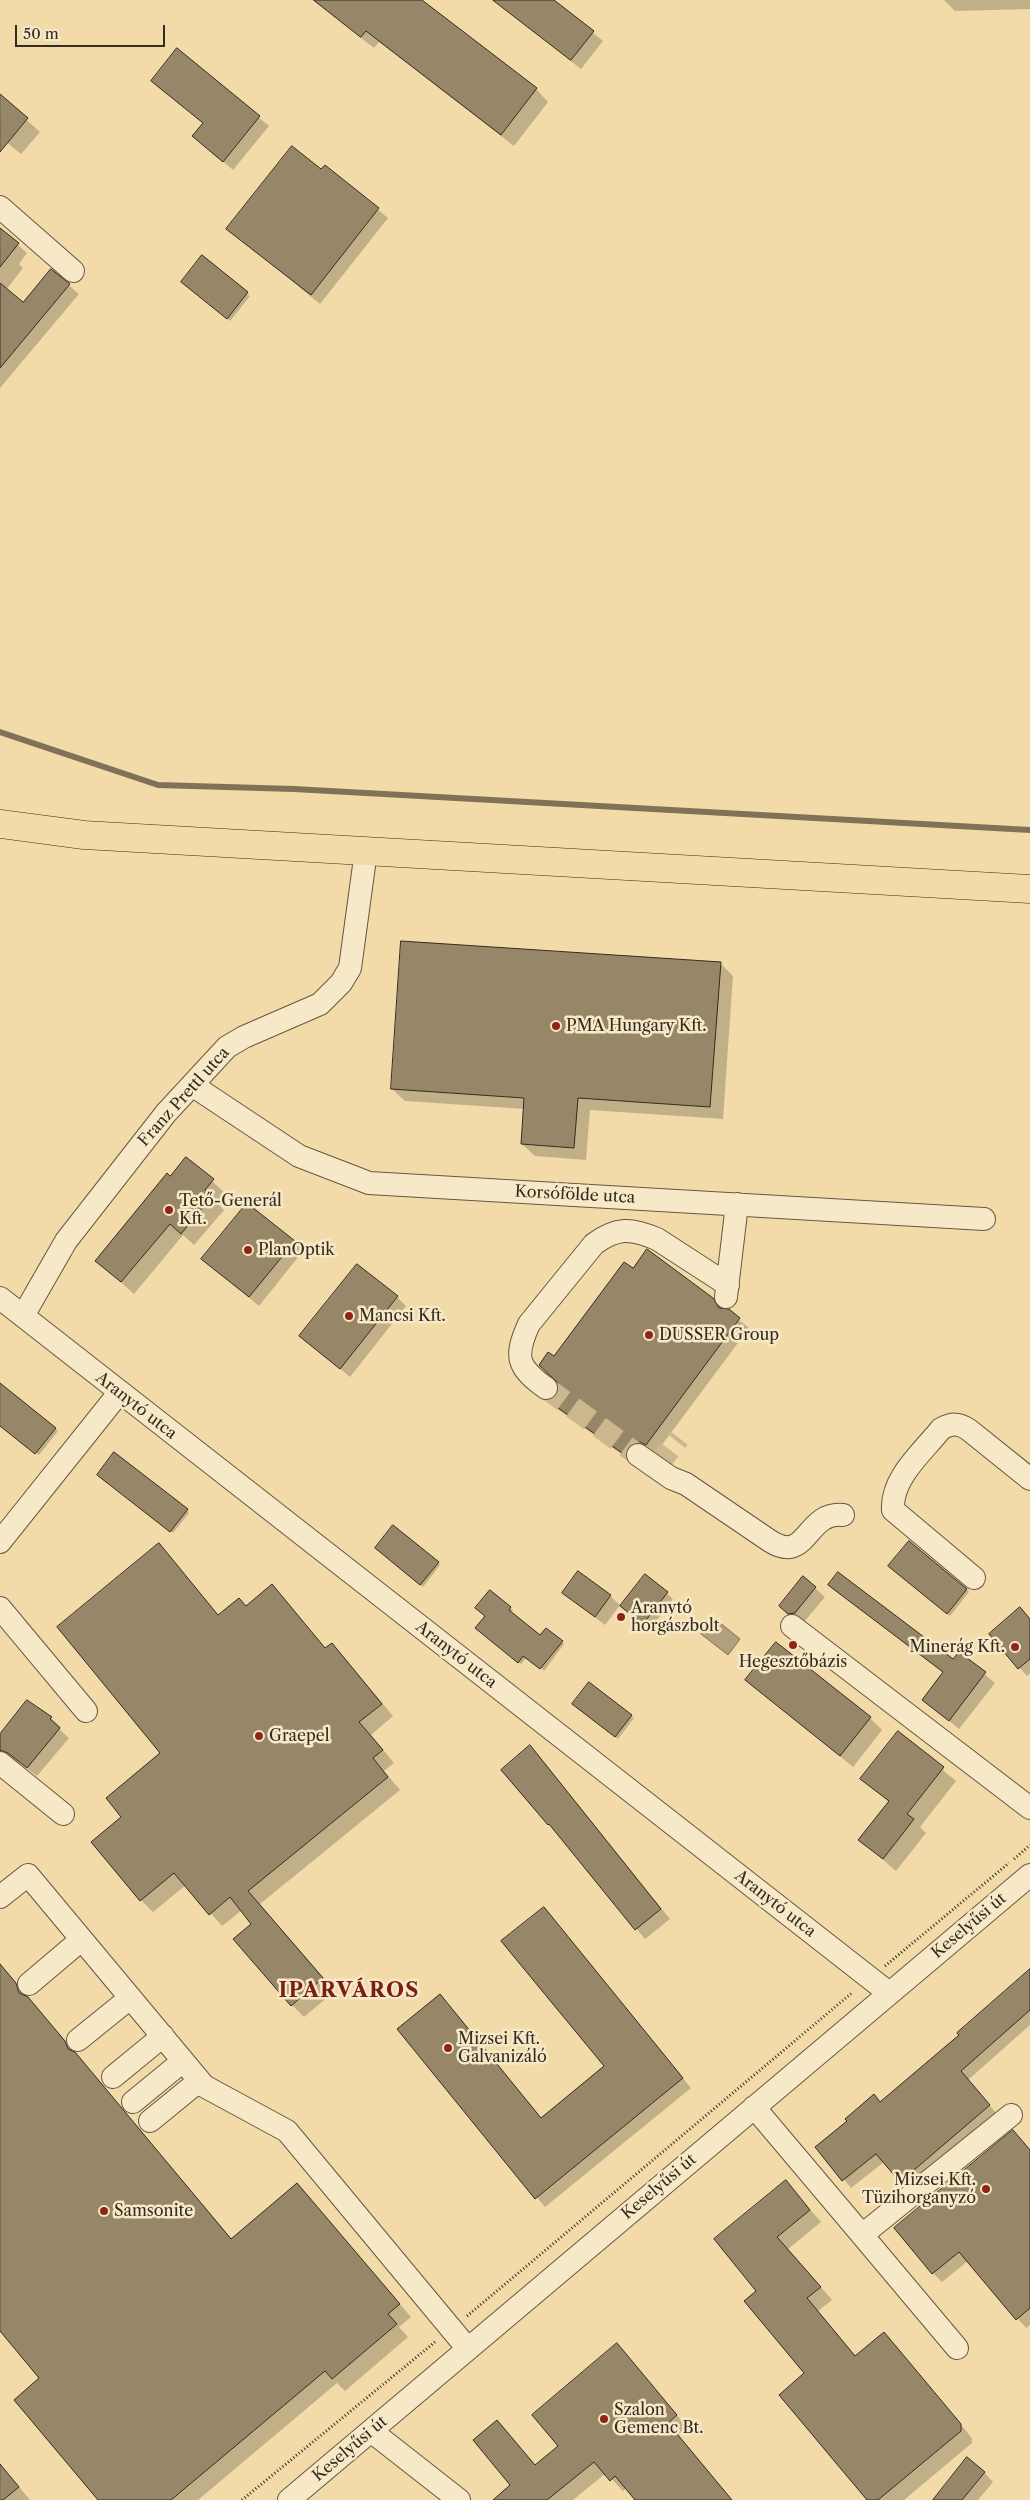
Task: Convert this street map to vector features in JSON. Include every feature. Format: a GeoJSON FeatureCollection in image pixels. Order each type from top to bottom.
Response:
{"type":"FeatureCollection","features":[{"type":"Feature","properties":{"kind":"main road"},"geometry":{"type":"LineString","coordinates":[[0,824],[84,835],[1030,889]]}},
{"type":"Feature","properties":{"kind":"street"},"geometry":{"type":"LineString","coordinates":[[0,207],[73,271]]}},
{"type":"Feature","properties":{"kind":"street","name":"Franz Prettl utca"},"geometry":{"type":"LineString","coordinates":[[23,1316],[66,1241],[166,1113],[227,1047],[244,1036],[320,1004],[341,983],[350,968],[366,851]]}},
{"type":"Feature","properties":{"kind":"street","name":"Korsófölde utca"},"geometry":{"type":"LineString","coordinates":[[192,1085],[299,1156],[369,1183],[984,1219]]}},
{"type":"Feature","properties":{"kind":"street"},"geometry":{"type":"LineString","coordinates":[[546,1388],[527,1374],[523,1367],[520,1347],[524,1335],[529,1324],[594,1244],[604,1236],[615,1231],[627,1230],[645,1234],[657,1239],[727,1292],[737,1204]]}},
{"type":"Feature","properties":{"kind":"street","name":"Aranytó utca"},"geometry":{"type":"LineString","coordinates":[[0,1298],[119,1393],[889,1993]]}},
{"type":"Feature","properties":{"kind":"street"},"geometry":{"type":"LineString","coordinates":[[0,1542],[119,1393]]}},
{"type":"Feature","properties":{"kind":"street"},"geometry":{"type":"LineString","coordinates":[[974,1578],[893,1510],[892,1497],[896,1485],[941,1429],[951,1424],[961,1425],[969,1430],[1030,1479]]}},
{"type":"Feature","properties":{"kind":"street"},"geometry":{"type":"LineString","coordinates":[[638,1455],[671,1478],[686,1484],[770,1541],[782,1546],[799,1543],[824,1517],[830,1514],[843,1514]]}},
{"type":"Feature","properties":{"kind":"street"},"geometry":{"type":"LineString","coordinates":[[0,1608],[86,1711]]}},
{"type":"Feature","properties":{"kind":"street"},"geometry":{"type":"LineString","coordinates":[[792,1626],[1030,1808]]}},
{"type":"Feature","properties":{"kind":"street"},"geometry":{"type":"LineString","coordinates":[[0,1764],[63,1814]]}},
{"type":"Feature","properties":{"kind":"street"},"geometry":{"type":"LineString","coordinates":[[0,1897],[28,1875],[204,2086],[287,2131],[468,2349]]}},
{"type":"Feature","properties":{"kind":"street","name":"Keselyűsi út"},"geometry":{"type":"LineString","coordinates":[[289,2500],[1030,1875]]}},
{"type":"Feature","properties":{"kind":"street"},"geometry":{"type":"LineString","coordinates":[[29,1984],[81,1940]]}},
{"type":"Feature","properties":{"kind":"street"},"geometry":{"type":"LineString","coordinates":[[78,2040],[130,1998]]}},
{"type":"Feature","properties":{"kind":"street"},"geometry":{"type":"LineString","coordinates":[[113,2077],[163,2036]]}},
{"type":"Feature","properties":{"kind":"street"},"geometry":{"type":"LineString","coordinates":[[133,2102],[183,2061]]}},
{"type":"Feature","properties":{"kind":"street"},"geometry":{"type":"LineString","coordinates":[[150,2121],[199,2081]]}},
{"type":"Feature","properties":{"kind":"street"},"geometry":{"type":"LineString","coordinates":[[754,2107],[957,2348]]}},
{"type":"Feature","properties":{"kind":"street"},"geometry":{"type":"LineString","coordinates":[[862,2235],[1011,2115]]}},
{"type":"Feature","properties":{"kind":"street"},"geometry":{"type":"LineString","coordinates":[[371,2431],[438,2493],[460,2500]]}},
{"type":"Feature","properties":{"kind":"path"},"geometry":{"type":"LineString","coordinates":[[242,2500],[452,2329],[1030,1845]]}},
{"type":"Feature","properties":{"kind":"shaded area"},"geometry":{"type":"Polygon","coordinates":[[[714,1618],[740,1639],[728,1655],[701,1634],[714,1618]]]}},
{"type":"Feature","properties":{"kind":"building"},"geometry":{"type":"Polygon","coordinates":[[[314,0],[422,0],[537,88],[501,135],[366,31],[361,37],[314,0]]]}},
{"type":"Feature","properties":{"kind":"building"},"geometry":{"type":"Polygon","coordinates":[[[493,0],[554,0],[594,31],[571,60],[493,0]]]}},
{"type":"Feature","properties":{"kind":"building"},"geometry":{"type":"Polygon","coordinates":[[[177,48],[260,116],[223,162],[192,136],[203,123],[151,81],[177,48]]]}},
{"type":"Feature","properties":{"kind":"building"},"geometry":{"type":"Polygon","coordinates":[[[0,94],[28,118],[0,152],[0,94]]]}},
{"type":"Feature","properties":{"kind":"building"},"geometry":{"type":"Polygon","coordinates":[[[292,146],[321,169],[325,165],[379,208],[311,295],[226,229],[292,146]]]}},
{"type":"Feature","properties":{"kind":"building"},"geometry":{"type":"Polygon","coordinates":[[[0,228],[19,243],[0,267],[0,228]]]}},
{"type":"Feature","properties":{"kind":"building"},"geometry":{"type":"Polygon","coordinates":[[[202,255],[248,292],[227,319],[181,282],[202,255]]]}},
{"type":"Feature","properties":{"kind":"building"},"geometry":{"type":"Polygon","coordinates":[[[51,269],[70,284],[0,368],[0,283],[23,302],[51,269]]]}},
{"type":"Feature","properties":{"kind":"building","name":"PMA Hungary Kft."},"geometry":{"type":"Polygon","coordinates":[[[401,941],[721,962],[710,1107],[578,1098],[574,1148],[521,1144],[524,1098],[391,1089],[401,941]]]}},
{"type":"Feature","properties":{"kind":"building","name":"Tető-Generál Kft."},"geometry":{"type":"Polygon","coordinates":[[[186,1157],[214,1179],[205,1190],[212,1196],[181,1234],[170,1224],[121,1282],[95,1261],[167,1173],[170,1176],[186,1157]]]}},
{"type":"Feature","properties":{"kind":"building","name":"PlanOptik"},"geometry":{"type":"Polygon","coordinates":[[[247,1203],[295,1241],[249,1297],[201,1259],[247,1203]]]}},
{"type":"Feature","properties":{"kind":"building","name":"DUSSER Group"},"geometry":{"type":"Polygon","coordinates":[[[647,1249],[713,1298],[719,1308],[729,1309],[740,1318],[646,1445],[640,1442],[632,1443],[627,1448],[625,1455],[548,1401],[557,1396],[558,1383],[539,1365],[548,1352],[554,1356],[624,1262],[633,1268],[647,1249]]]}},
{"type":"Feature","properties":{"kind":"building","name":"Mancsi Kft."},"geometry":{"type":"Polygon","coordinates":[[[357,1264],[398,1296],[340,1369],[299,1336],[357,1264]]]}},
{"type":"Feature","properties":{"kind":"building"},"geometry":{"type":"Polygon","coordinates":[[[0,1383],[56,1428],[35,1454],[0,1426],[0,1383]]]}},
{"type":"Feature","properties":{"kind":"building"},"geometry":{"type":"Polygon","coordinates":[[[114,1452],[188,1509],[170,1532],[97,1475],[114,1452]]]}},
{"type":"Feature","properties":{"kind":"building"},"geometry":{"type":"Polygon","coordinates":[[[393,1525],[439,1562],[420,1585],[375,1548],[393,1525]]]}},
{"type":"Feature","properties":{"kind":"building"},"geometry":{"type":"Polygon","coordinates":[[[909,1541],[967,1589],[947,1614],[888,1566],[909,1541]]]}},
{"type":"Feature","properties":{"kind":"building","name":"Graepel"},"geometry":{"type":"Polygon","coordinates":[[[159,1543],[218,1615],[239,1598],[246,1606],[272,1584],[325,1648],[332,1643],[382,1704],[359,1722],[383,1750],[373,1758],[388,1777],[248,1891],[323,1978],[291,2006],[233,1939],[251,1924],[230,1897],[209,1915],[174,1873],[140,1901],[91,1842],[121,1817],[106,1798],[160,1753],[57,1627],[159,1543]]]}},
{"type":"Feature","properties":{"kind":"building"},"geometry":{"type":"Polygon","coordinates":[[[578,1571],[611,1595],[595,1617],[562,1593],[578,1571]]]}},
{"type":"Feature","properties":{"kind":"building"},"geometry":{"type":"Polygon","coordinates":[[[838,1572],[953,1659],[959,1652],[986,1672],[949,1721],[922,1700],[943,1672],[828,1585],[838,1572]]]}},
{"type":"Feature","properties":{"kind":"building"},"geometry":{"type":"Polygon","coordinates":[[[645,1574],[668,1592],[643,1624],[620,1606],[645,1574]]]}},
{"type":"Feature","properties":{"kind":"building"},"geometry":{"type":"Polygon","coordinates":[[[803,1576],[816,1587],[795,1613],[788,1614],[779,1606],[803,1576]]]}},
{"type":"Feature","properties":{"kind":"building"},"geometry":{"type":"Polygon","coordinates":[[[490,1590],[511,1607],[509,1610],[540,1635],[546,1628],[563,1641],[540,1669],[523,1656],[518,1663],[475,1628],[485,1616],[475,1608],[490,1590]]]}},
{"type":"Feature","properties":{"kind":"building","name":"Minerág Kft."},"geometry":{"type":"Polygon","coordinates":[[[1020,1607],[1030,1619],[1030,1659],[1018,1669],[989,1634],[1020,1607]]]}},
{"type":"Feature","properties":{"kind":"building"},"geometry":{"type":"Polygon","coordinates":[[[776,1642],[871,1717],[840,1756],[745,1680],[776,1642]]]}},
{"type":"Feature","properties":{"kind":"building"},"geometry":{"type":"Polygon","coordinates":[[[589,1682],[632,1715],[615,1737],[572,1704],[589,1682]]]}},
{"type":"Feature","properties":{"kind":"building"},"geometry":{"type":"Polygon","coordinates":[[[27,1700],[52,1717],[50,1719],[60,1728],[27,1768],[8,1753],[0,1750],[0,1734],[27,1700]]]}},
{"type":"Feature","properties":{"kind":"building"},"geometry":{"type":"Polygon","coordinates":[[[898,1731],[944,1767],[907,1814],[914,1819],[883,1859],[858,1840],[889,1801],[860,1779],[898,1731]]]}},
{"type":"Feature","properties":{"kind":"building"},"geometry":{"type":"Polygon","coordinates":[[[530,1745],[661,1909],[635,1930],[549,1824],[501,1770],[530,1745]]]}},
{"type":"Feature","properties":{"kind":"building","name":"Mizsei Kft. Galvanizáló"},"geometry":{"type":"Polygon","coordinates":[[[544,1907],[683,2078],[535,2199],[397,2029],[440,1994],[541,2118],[604,2066],[501,1941],[544,1907]]]}},
{"type":"Feature","properties":{"kind":"building","name":"Samsonite"},"geometry":{"type":"Polygon","coordinates":[[[0,1964],[16,1983],[19,1993],[28,1997],[65,2041],[68,2049],[75,2052],[231,2239],[297,2183],[400,2304],[388,2314],[397,2324],[332,2379],[325,2371],[171,2500],[98,2500],[14,2400],[39,2378],[0,2331],[0,1964]]]}},
{"type":"Feature","properties":{"kind":"building"},"geometry":{"type":"Polygon","coordinates":[[[1030,1969],[1030,2010],[961,2071],[990,2105],[900,2182],[876,2154],[842,2181],[815,2147],[847,2121],[845,2119],[874,2094],[880,2102],[959,2035],[957,2033],[1030,1969]]]}},
{"type":"Feature","properties":{"kind":"building","name":"Mizsei Kft. Tüzihorganyzó"},"geometry":{"type":"Polygon","coordinates":[[[1013,2130],[1030,2150],[1030,2308],[1016,2320],[959,2252],[932,2274],[894,2228],[1013,2130]]]}},
{"type":"Feature","properties":{"kind":"building"},"geometry":{"type":"Polygon","coordinates":[[[786,2180],[810,2210],[777,2237],[821,2287],[807,2298],[855,2356],[884,2332],[961,2424],[961,2431],[878,2500],[867,2500],[779,2395],[804,2373],[744,2301],[756,2291],[714,2239],[786,2180]]]}},
{"type":"Feature","properties":{"kind":"building","name":"Szalon Gemenc Bt."},"geometry":{"type":"Polygon","coordinates":[[[617,2343],[677,2415],[668,2423],[732,2500],[635,2500],[615,2476],[610,2481],[594,2462],[547,2500],[493,2500],[510,2485],[473,2440],[497,2420],[535,2465],[558,2446],[532,2415],[617,2343]]]}},
{"type":"Feature","properties":{"kind":"building"},"geometry":{"type":"Polygon","coordinates":[[[967,2457],[985,2472],[962,2500],[933,2500],[967,2457]]]}},
{"type":"Feature","properties":{"kind":"building"},"geometry":{"type":"Polygon","coordinates":[[[0,2464],[19,2487],[3,2500],[0,2500],[0,2464]]]}},
{"type":"Feature","properties":{"kind":"waterway"},"geometry":{"type":"LineString","coordinates":[[0,732],[158,785],[294,789],[1030,830]]}},
{"type":"Feature","properties":{"kind":"tunnel"},"geometry":{"type":"LineString","coordinates":[[546,1388],[638,1455]]}},
{"type":"Feature","properties":{"kind":"tunnel"},"geometry":{"type":"LineString","coordinates":[[656,1467],[679,1438]]}},
{"type":"Feature","properties":{"kind":"place","name":"PMA Hungary Kft."},"geometry":{"type":"Point","coordinates":[556,1026]}},
{"type":"Feature","properties":{"kind":"place","name":"Tető-Generál Kft."},"geometry":{"type":"Point","coordinates":[169,1210]}},
{"type":"Feature","properties":{"kind":"place","name":"PlanOptik"},"geometry":{"type":"Point","coordinates":[248,1250]}},
{"type":"Feature","properties":{"kind":"place","name":"Mancsi Kft."},"geometry":{"type":"Point","coordinates":[349,1316]}},
{"type":"Feature","properties":{"kind":"place","name":"DUSSER Group"},"geometry":{"type":"Point","coordinates":[649,1335]}},
{"type":"Feature","properties":{"kind":"place","name":"Aranytó horgászbolt"},"geometry":{"type":"Point","coordinates":[621,1617]}},
{"type":"Feature","properties":{"kind":"place","name":"Hegesztőbázis"},"geometry":{"type":"Point","coordinates":[793,1645]}},
{"type":"Feature","properties":{"kind":"place","name":"Minerág Kft."},"geometry":{"type":"Point","coordinates":[1015,1647]}},
{"type":"Feature","properties":{"kind":"place","name":"Graepel"},"geometry":{"type":"Point","coordinates":[259,1736]}},
{"type":"Feature","properties":{"kind":"place","name":"Mizsei Kft. Galvanizáló"},"geometry":{"type":"Point","coordinates":[448,2048]}},
{"type":"Feature","properties":{"kind":"place","name":"Mizsei Kft. Tüzihorganyzó"},"geometry":{"type":"Point","coordinates":[986,2189]}},
{"type":"Feature","properties":{"kind":"place","name":"Samsonite"},"geometry":{"type":"Point","coordinates":[104,2211]}},
{"type":"Feature","properties":{"kind":"place","name":"Szalon Gemenc Bt."},"geometry":{"type":"Point","coordinates":[604,2419]}},
{"type":"Feature","properties":{"kind":"district","name":"IPARVÁROS"},"geometry":{"type":"Point","coordinates":[349,1991]}}]}
